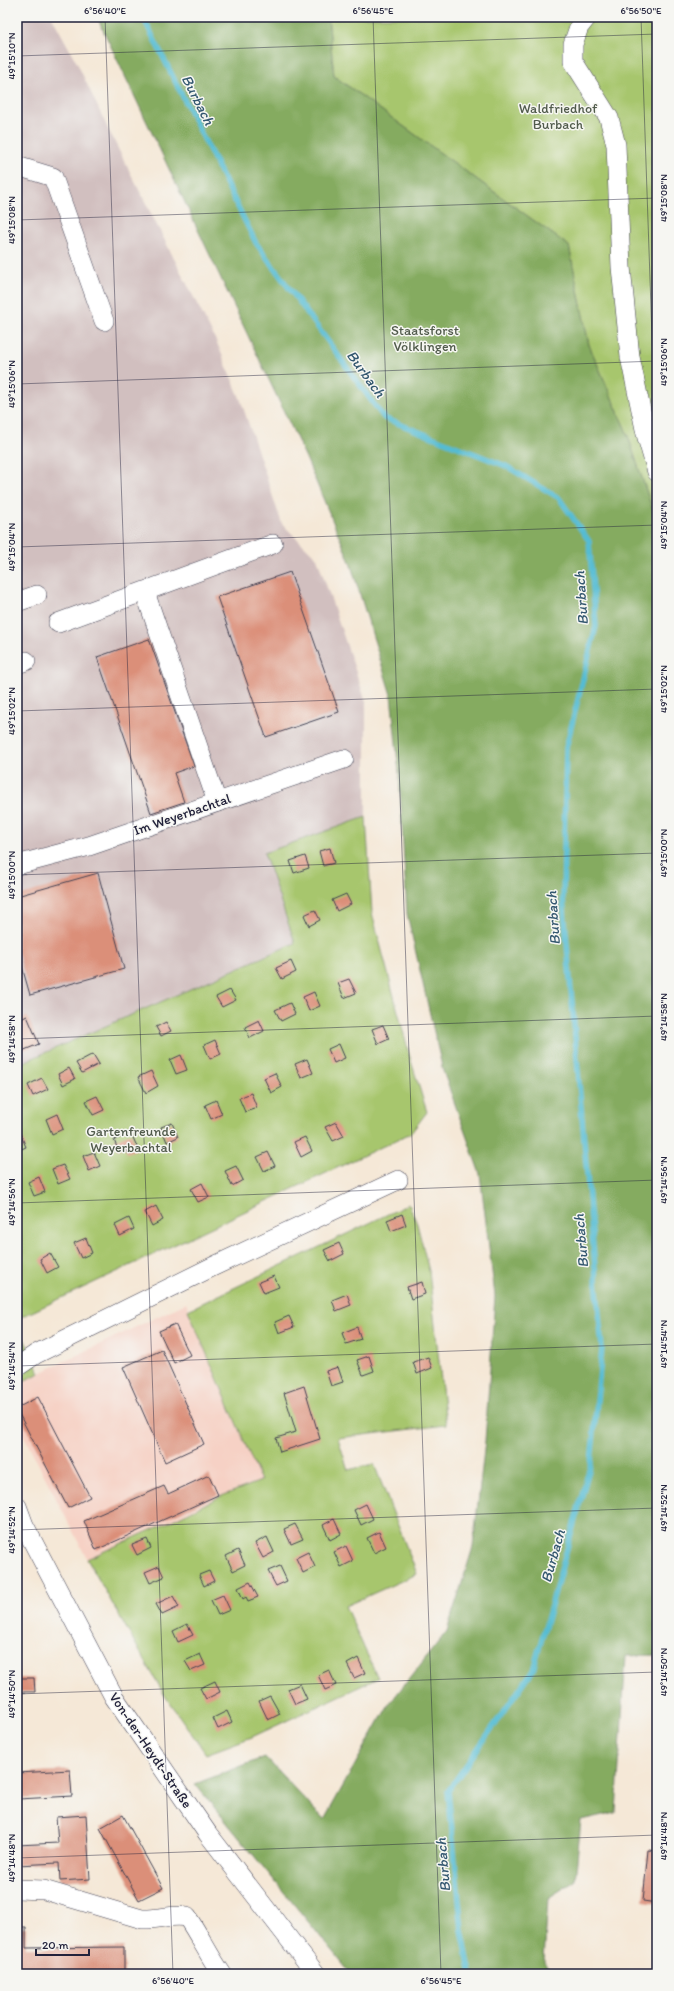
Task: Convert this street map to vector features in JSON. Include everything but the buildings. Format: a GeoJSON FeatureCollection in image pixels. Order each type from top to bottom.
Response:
{"type":"FeatureCollection","features":[{"type":"Feature","properties":{"kind":"street"},"geometry":{"type":"LineString","coordinates":[[587,17],[579,27],[572,44],[573,61],[609,118],[616,145],[621,267],[629,349],[646,434],[657,472]]}},
{"type":"Feature","properties":{"kind":"street"},"geometry":{"type":"LineString","coordinates":[[17,166],[53,176],[104,321]]}},
{"type":"Feature","properties":{"kind":"street"},"geometry":{"type":"LineString","coordinates":[[58,623],[273,544]]}},
{"type":"Feature","properties":{"kind":"street"},"geometry":{"type":"LineString","coordinates":[[145,592],[217,802]]}},
{"type":"Feature","properties":{"kind":"street"},"geometry":{"type":"LineString","coordinates":[[17,602],[38,595]]}},
{"type":"Feature","properties":{"kind":"street","name":"Im Weyerbachtal"},"geometry":{"type":"LineString","coordinates":[[17,865],[89,846],[344,759]]}},
{"type":"Feature","properties":{"kind":"street"},"geometry":{"type":"LineString","coordinates":[[17,1367],[36,1354],[198,1274],[398,1180]]}},
{"type":"Feature","properties":{"kind":"street","name":"Von-der-Heydt-Straße"},"geometry":{"type":"LineString","coordinates":[[17,1506],[24,1524],[114,1697],[208,1834],[316,1974]]}},
{"type":"Feature","properties":{"kind":"street"},"geometry":{"type":"LineString","coordinates":[[17,1889],[44,1890],[142,1919],[153,1920],[178,1915],[186,1917],[200,1937],[210,1958],[222,1974]]}},
{"type":"Feature","properties":{"kind":"shaded area"},"geometry":{"type":"Polygon","coordinates":[[[17,17],[52,17],[78,65],[108,129],[217,343],[240,398],[282,524],[317,558],[366,702],[366,817],[264,853],[295,943],[17,1065],[17,17]]]}},
{"type":"Feature","properties":{"kind":"shaded area"},"geometry":{"type":"Polygon","coordinates":[[[186,1303],[261,1481],[219,1497],[171,1521],[87,1559],[17,1422],[17,1384],[186,1303]]]}},
{"type":"Feature","properties":{"kind":"green space","name":"Staatsforst Völklingen"},"geometry":{"type":"Polygon","coordinates":[[[97,17],[328,17],[334,76],[569,246],[589,345],[627,433],[657,523],[657,1655],[626,1656],[616,1812],[581,1820],[575,1881],[548,1898],[544,1961],[552,1974],[351,1974],[195,1784],[265,1757],[324,1820],[389,1704],[447,1631],[473,1547],[485,1441],[495,1296],[480,1174],[443,1071],[407,914],[399,773],[391,695],[350,562],[306,458],[97,17]]]}},
{"type":"Feature","properties":{"kind":"green space","name":"Waldfriedhof Burbach"},"geometry":{"type":"Polygon","coordinates":[[[328,17],[657,17],[657,523],[627,433],[589,345],[569,246],[334,76],[328,17]]]}},
{"type":"Feature","properties":{"kind":"green space","name":"Gartenfreunde Weyerbachtal"},"geometry":{"type":"Polygon","coordinates":[[[366,817],[372,913],[411,1061],[427,1112],[411,1133],[17,1319],[17,1065],[295,943],[264,853],[366,817]]]}},
{"type":"Feature","properties":{"kind":"green space"},"geometry":{"type":"Polygon","coordinates":[[[409,1204],[417,1224],[429,1271],[446,1425],[338,1438],[348,1470],[374,1464],[417,1574],[345,1606],[378,1678],[252,1737],[206,1754],[165,1696],[87,1559],[171,1521],[219,1497],[261,1481],[188,1310],[409,1204]]]}},
{"type":"Feature","properties":{"kind":"green space"},"geometry":{"type":"Polygon","coordinates":[[[17,1324],[40,1373],[17,1384],[17,1324]]]}},
{"type":"Feature","properties":{"kind":"waterway","name":"Burbach"},"geometry":{"type":"LineString","coordinates":[[143,17],[256,243],[384,418],[506,466],[559,498],[589,541],[596,626],[566,748],[563,898],[602,1348],[591,1463],[533,1670],[448,1791],[462,1930],[471,1974]]}}]}
